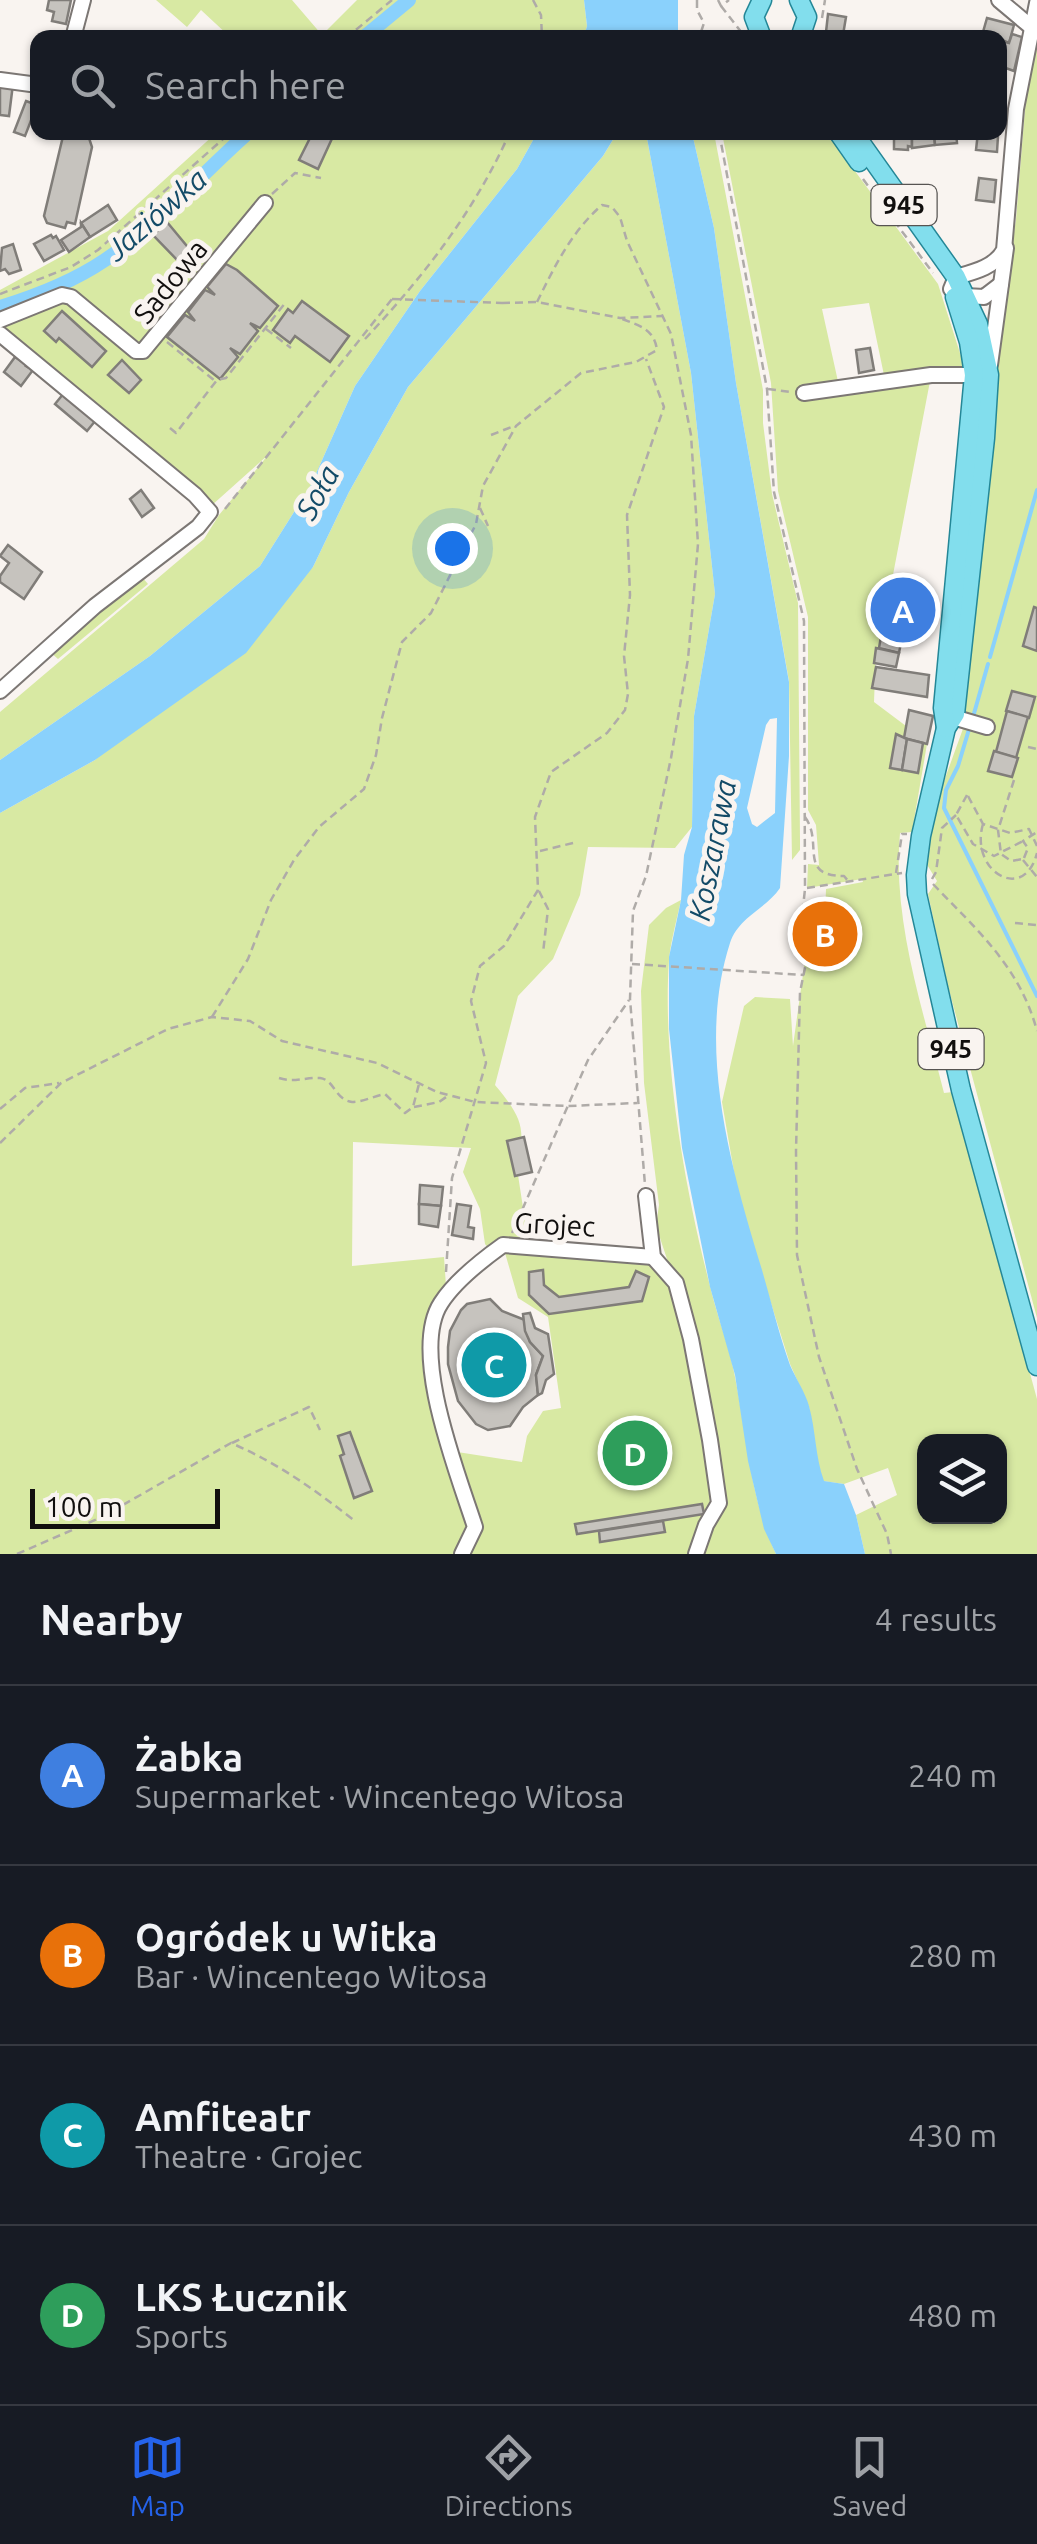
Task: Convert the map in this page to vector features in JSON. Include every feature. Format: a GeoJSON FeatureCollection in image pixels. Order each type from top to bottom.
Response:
{"type":"FeatureCollection","features":[{"type":"Feature","properties":{"kind":"main road"},"geometry":{"type":"LineString","coordinates":[[755,3],[757,30]]}},
{"type":"Feature","properties":{"kind":"main road"},"geometry":{"type":"LineString","coordinates":[[804,30],[805,3]]}},
{"type":"Feature","properties":{"kind":"main road","name":"945"},"geometry":{"type":"LineString","coordinates":[[844,140],[958,288]]}},
{"type":"Feature","properties":{"kind":"main road","name":"945"},"geometry":{"type":"LineString","coordinates":[[858,140],[978,324],[981,375],[944,691],[966,723],[921,836],[917,894],[961,1090],[1037,1366]]}},
{"type":"Feature","properties":{"kind":"street"},"geometry":{"type":"LineString","coordinates":[[75,30],[82,0]]}},
{"type":"Feature","properties":{"kind":"street"},"geometry":{"type":"LineString","coordinates":[[999,0],[1030,26]]}},
{"type":"Feature","properties":{"kind":"street"},"geometry":{"type":"LineString","coordinates":[[804,393],[931,375],[981,375],[1001,284],[1016,109],[1037,2]]}},
{"type":"Feature","properties":{"kind":"street"},"geometry":{"type":"LineString","coordinates":[[0,80],[30,84]]}},
{"type":"Feature","properties":{"kind":"street"},"geometry":{"type":"LineString","coordinates":[[1007,110],[1016,109]]}},
{"type":"Feature","properties":{"kind":"street","name":"Sadowa"},"geometry":{"type":"LineString","coordinates":[[0,320],[62,296],[71,297],[136,351],[149,347],[265,204]]}},
{"type":"Feature","properties":{"kind":"street"},"geometry":{"type":"LineString","coordinates":[[958,288],[996,261],[1007,242]]}},
{"type":"Feature","properties":{"kind":"street"},"geometry":{"type":"LineString","coordinates":[[958,288],[984,298],[1001,284]]}},
{"type":"Feature","properties":{"kind":"street"},"geometry":{"type":"LineString","coordinates":[[0,334],[181,483],[210,512],[198,527],[95,606],[0,691]]}},
{"type":"Feature","properties":{"kind":"street"},"geometry":{"type":"LineString","coordinates":[[646,1196],[653,1257],[676,1284],[691,1339],[719,1502],[696,1554]]}},
{"type":"Feature","properties":{"kind":"street","name":"Grojec"},"geometry":{"type":"LineString","coordinates":[[462,1554],[475,1527],[428,1357],[432,1322],[441,1303],[503,1245],[653,1257]]}},
{"type":"Feature","properties":{"kind":"path"},"geometry":{"type":"LineString","coordinates":[[356,30],[392,0]]}},
{"type":"Feature","properties":{"kind":"path"},"geometry":{"type":"LineString","coordinates":[[533,0],[541,15],[542,30]]}},
{"type":"Feature","properties":{"kind":"path"},"geometry":{"type":"LineString","coordinates":[[697,0],[696,10],[704,23],[702,30]]}},
{"type":"Feature","properties":{"kind":"path"},"geometry":{"type":"LineString","coordinates":[[718,0],[740,30]]}},
{"type":"Feature","properties":{"kind":"path"},"geometry":{"type":"LineString","coordinates":[[721,6],[729,0]]}},
{"type":"Feature","properties":{"kind":"path"},"geometry":{"type":"LineString","coordinates":[[0,294],[71,268],[98,250],[222,140]]}},
{"type":"Feature","properties":{"kind":"path"},"geometry":{"type":"LineString","coordinates":[[356,348],[451,238],[506,140]]}},
{"type":"Feature","properties":{"kind":"path"},"geometry":{"type":"LineString","coordinates":[[720,140],[767,389],[774,492],[804,620],[805,888],[800,948],[806,975],[800,992],[797,1255],[819,1357],[857,1468],[887,1534],[891,1554]]}},
{"type":"Feature","properties":{"kind":"path"},"geometry":{"type":"LineString","coordinates":[[856,169],[936,276]]}},
{"type":"Feature","properties":{"kind":"path"},"geometry":{"type":"LineString","coordinates":[[265,204],[295,174],[321,178]]}},
{"type":"Feature","properties":{"kind":"path"},"geometry":{"type":"LineString","coordinates":[[536,302],[564,248],[587,219],[602,205],[612,207],[665,316],[690,434],[698,544],[688,659],[646,876],[633,911],[630,998],[646,1196]]}},
{"type":"Feature","properties":{"kind":"path"},"geometry":{"type":"LineString","coordinates":[[210,512],[219,515],[225,509],[392,299],[536,302],[620,318],[655,337],[657,350],[646,359],[582,373],[516,426],[491,435]]}},
{"type":"Feature","properties":{"kind":"path"},"geometry":{"type":"LineString","coordinates":[[170,428],[176,432],[216,382],[226,378],[286,302]]}},
{"type":"Feature","properties":{"kind":"path"},"geometry":{"type":"LineString","coordinates":[[620,318],[665,316]]}},
{"type":"Feature","properties":{"kind":"path"},"geometry":{"type":"LineString","coordinates":[[265,328],[291,348]]}},
{"type":"Feature","properties":{"kind":"path"},"geometry":{"type":"LineString","coordinates":[[158,336],[216,382]]}},
{"type":"Feature","properties":{"kind":"path"},"geometry":{"type":"LineString","coordinates":[[543,954],[548,909],[538,890],[534,817],[551,772],[607,733],[625,710],[628,694],[624,656],[630,595],[627,514],[664,407],[646,359]]}},
{"type":"Feature","properties":{"kind":"path"},"geometry":{"type":"LineString","coordinates":[[767,389],[804,393]]}},
{"type":"Feature","properties":{"kind":"path"},"geometry":{"type":"LineString","coordinates":[[212,1017],[248,958],[270,900],[294,860],[318,827],[364,790],[402,642],[431,613],[471,536],[483,486],[516,426]]}},
{"type":"Feature","properties":{"kind":"path"},"geometry":{"type":"LineString","coordinates":[[479,507],[488,526]]}},
{"type":"Feature","properties":{"kind":"path"},"geometry":{"type":"LineString","coordinates":[[1028,748],[1037,750]]}},
{"type":"Feature","properties":{"kind":"path"},"geometry":{"type":"LineString","coordinates":[[1014,780],[998,830],[1001,854],[1011,861],[1022,859]]}},
{"type":"Feature","properties":{"kind":"path"},"geometry":{"type":"LineString","coordinates":[[1037,853],[1030,870],[1014,878],[999,876],[984,861],[980,849],[982,824],[967,794],[954,817],[942,828],[936,872],[929,880],[1008,964],[1035,1015],[1037,1031]]}},
{"type":"Feature","properties":{"kind":"path"},"geometry":{"type":"LineString","coordinates":[[805,817],[813,831],[816,867],[826,875],[844,876],[850,883]]}},
{"type":"Feature","properties":{"kind":"path"},"geometry":{"type":"LineString","coordinates":[[954,817],[965,836],[987,854],[1001,854],[1035,832]]}},
{"type":"Feature","properties":{"kind":"path"},"geometry":{"type":"LineString","coordinates":[[982,824],[1010,833],[1022,828],[1035,832]]}},
{"type":"Feature","properties":{"kind":"path"},"geometry":{"type":"LineString","coordinates":[[1035,832],[1037,846]]}},
{"type":"Feature","properties":{"kind":"path"},"geometry":{"type":"LineString","coordinates":[[538,851],[577,842]]}},
{"type":"Feature","properties":{"kind":"path"},"geometry":{"type":"LineString","coordinates":[[1022,859],[1028,848],[1023,842]]}},
{"type":"Feature","properties":{"kind":"path"},"geometry":{"type":"LineString","coordinates":[[1022,859],[1037,877]]}},
{"type":"Feature","properties":{"kind":"path"},"geometry":{"type":"LineString","coordinates":[[805,888],[908,873]]}},
{"type":"Feature","properties":{"kind":"path"},"geometry":{"type":"LineString","coordinates":[[452,1290],[446,1286],[452,1178],[486,1063],[472,1000],[480,966],[504,946],[538,890]]}},
{"type":"Feature","properties":{"kind":"path"},"geometry":{"type":"LineString","coordinates":[[1016,922],[1037,925]]}},
{"type":"Feature","properties":{"kind":"path"},"geometry":{"type":"LineString","coordinates":[[630,964],[806,975]]}},
{"type":"Feature","properties":{"kind":"path"},"geometry":{"type":"LineString","coordinates":[[503,1245],[526,1204],[588,1060],[630,998]]}},
{"type":"Feature","properties":{"kind":"path"},"geometry":{"type":"LineString","coordinates":[[0,1143],[61,1083],[168,1029],[212,1017],[250,1021],[282,1041],[377,1063],[449,1095],[476,1102],[568,1106],[638,1103]]}},
{"type":"Feature","properties":{"kind":"path"},"geometry":{"type":"LineString","coordinates":[[279,1078],[302,1082],[320,1078],[351,1102],[384,1094],[405,1113],[449,1095]]}},
{"type":"Feature","properties":{"kind":"path"},"geometry":{"type":"LineString","coordinates":[[0,1109],[24,1088],[61,1083]]}},
{"type":"Feature","properties":{"kind":"path"},"geometry":{"type":"LineString","coordinates":[[412,1107],[420,1083]]}},
{"type":"Feature","properties":{"kind":"path"},"geometry":{"type":"LineString","coordinates":[[17,1554],[102,1517],[231,1444],[309,1406],[320,1430]]}},
{"type":"Feature","properties":{"kind":"path"},"geometry":{"type":"LineString","coordinates":[[231,1444],[267,1459],[306,1483],[355,1521]]}},
{"type":"Feature","properties":{"kind":"green space"},"geometry":{"type":"Polygon","coordinates":[[[156,0],[292,0],[318,30],[222,30],[201,10],[187,27],[156,0]]]}},
{"type":"Feature","properties":{"kind":"green space"},"geometry":{"type":"Polygon","coordinates":[[[357,0],[584,0],[586,30],[327,30],[357,0]]]}},
{"type":"Feature","properties":{"kind":"green space"},"geometry":{"type":"Polygon","coordinates":[[[1037,34],[1037,1318],[948,986],[928,894],[937,881],[926,863],[939,795],[964,726],[999,333],[1016,219],[1028,72],[1037,34]]]}},
{"type":"Feature","properties":{"kind":"green space"},"geometry":{"type":"Polygon","coordinates":[[[208,140],[533,140],[517,169],[420,291],[355,386],[311,485],[260,566],[150,656],[0,760],[0,712],[204,539],[268,455],[211,506],[0,337],[0,290],[108,231],[208,140]]]}},
{"type":"Feature","properties":{"kind":"green space"},"geometry":{"type":"Polygon","coordinates":[[[613,140],[647,140],[691,373],[715,594],[694,716],[692,827],[675,848],[588,847],[580,895],[553,959],[518,996],[495,1085],[520,1127],[521,1147],[515,1175],[529,1247],[653,1257],[674,1280],[656,1226],[659,1205],[644,1083],[641,991],[649,925],[681,900],[670,952],[668,999],[672,1083],[684,1169],[701,1251],[733,1366],[755,1489],[776,1554],[0,1554],[0,813],[95,760],[313,567],[349,492],[408,387],[613,140]],[[353,1142],[352,1266],[444,1257],[446,1286],[429,1335],[451,1451],[522,1462],[527,1436],[543,1411],[561,1408],[548,1317],[518,1298],[503,1246],[492,1253],[485,1244],[480,1209],[463,1172],[471,1148],[353,1142]]]}},
{"type":"Feature","properties":{"kind":"green space"},"geometry":{"type":"Polygon","coordinates":[[[694,140],[715,140],[763,390],[772,494],[798,603],[800,850],[792,860],[789,681],[736,383],[714,228],[694,140]]]}},
{"type":"Feature","properties":{"kind":"green space"},"geometry":{"type":"Polygon","coordinates":[[[723,140],[832,140],[938,284],[966,372],[931,376],[876,649],[874,702],[906,726],[905,738],[927,744],[912,832],[900,833],[905,932],[944,1093],[953,1092],[1037,1399],[1037,1554],[865,1554],[856,1515],[897,1495],[888,1468],[844,1484],[823,1481],[809,1407],[790,1364],[739,1201],[722,1102],[744,1006],[755,997],[790,999],[793,1046],[805,960],[845,959],[845,916],[825,916],[826,889],[863,882],[862,879],[807,888],[808,864],[819,865],[816,825],[808,810],[808,617],[778,491],[771,383],[723,140]],[[869,303],[822,309],[839,386],[885,380],[869,303]]]}},
{"type":"Feature","properties":{"kind":"green space"},"geometry":{"type":"Polygon","coordinates":[[[141,576],[148,584],[58,659],[49,651],[141,576]]]}},
{"type":"Feature","properties":{"kind":"water"},"geometry":{"type":"Polygon","coordinates":[[[584,0],[678,0],[678,30],[586,30],[584,0]]]}},
{"type":"Feature","properties":{"kind":"water","name":"Soła"},"geometry":{"type":"Polygon","coordinates":[[[533,140],[613,140],[408,387],[349,492],[313,567],[246,653],[95,760],[0,813],[0,760],[150,656],[260,566],[311,485],[355,386],[420,291],[517,169],[533,140]]]}},
{"type":"Feature","properties":{"kind":"water","name":"Koszarawa"},"geometry":{"type":"Polygon","coordinates":[[[647,140],[694,140],[714,228],[736,383],[789,682],[789,756],[780,888],[746,919],[730,943],[720,983],[716,1024],[722,1108],[739,1191],[790,1365],[809,1406],[824,1481],[844,1484],[865,1554],[776,1554],[764,1529],[748,1461],[735,1375],[710,1287],[682,1148],[669,1029],[669,957],[692,827],[694,716],[715,594],[691,373],[647,140]],[[777,718],[766,725],[747,808],[752,824],[757,827],[775,813],[777,718]]]}},
{"type":"Feature","properties":{"kind":"building"},"geometry":{"type":"Polygon","coordinates":[[[49,0],[71,0],[66,24],[52,21],[54,12],[47,10],[49,0]]]}},
{"type":"Feature","properties":{"kind":"building"},"geometry":{"type":"Polygon","coordinates":[[[828,14],[846,17],[844,30],[826,30],[828,14]]]}},
{"type":"Feature","properties":{"kind":"building"},"geometry":{"type":"Polygon","coordinates":[[[987,18],[1014,25],[1009,43],[1007,30],[984,30],[987,18]]]}},
{"type":"Feature","properties":{"kind":"building"},"geometry":{"type":"Polygon","coordinates":[[[1012,34],[1022,37],[1014,71],[1007,68],[1012,34]]]}},
{"type":"Feature","properties":{"kind":"building"},"geometry":{"type":"Polygon","coordinates":[[[0,84],[13,84],[9,116],[0,115],[0,84]]]}},
{"type":"Feature","properties":{"kind":"building"},"geometry":{"type":"Polygon","coordinates":[[[26,101],[30,102],[30,123],[25,136],[14,132],[26,101]]]}},
{"type":"Feature","properties":{"kind":"building"},"geometry":{"type":"Polygon","coordinates":[[[62,140],[90,140],[92,147],[75,224],[67,222],[65,228],[47,223],[44,216],[62,140]]]}},
{"type":"Feature","properties":{"kind":"building"},"geometry":{"type":"Polygon","coordinates":[[[309,140],[331,140],[318,169],[299,160],[309,140]]]}},
{"type":"Feature","properties":{"kind":"building"},"geometry":{"type":"Polygon","coordinates":[[[894,140],[912,140],[908,150],[894,149],[894,140]]]}},
{"type":"Feature","properties":{"kind":"building"},"geometry":{"type":"Polygon","coordinates":[[[912,140],[935,140],[935,145],[912,148],[912,140]]]}},
{"type":"Feature","properties":{"kind":"building"},"geometry":{"type":"Polygon","coordinates":[[[935,140],[957,140],[957,143],[935,145],[935,140]]]}},
{"type":"Feature","properties":{"kind":"building"},"geometry":{"type":"Polygon","coordinates":[[[977,140],[998,140],[997,152],[976,150],[977,140]]]}},
{"type":"Feature","properties":{"kind":"building"},"geometry":{"type":"Polygon","coordinates":[[[979,178],[996,180],[994,202],[976,200],[979,178]]]}},
{"type":"Feature","properties":{"kind":"building"},"geometry":{"type":"Polygon","coordinates":[[[108,205],[117,220],[90,237],[81,223],[108,205]]]}},
{"type":"Feature","properties":{"kind":"building"},"geometry":{"type":"Polygon","coordinates":[[[167,222],[191,251],[180,263],[153,235],[167,222]]]}},
{"type":"Feature","properties":{"kind":"building"},"geometry":{"type":"Polygon","coordinates":[[[81,223],[90,237],[69,252],[61,240],[81,227],[81,223]]]}},
{"type":"Feature","properties":{"kind":"building"},"geometry":{"type":"Polygon","coordinates":[[[56,236],[64,250],[44,261],[34,244],[56,236]]]}},
{"type":"Feature","properties":{"kind":"building"},"geometry":{"type":"Polygon","coordinates":[[[13,244],[21,270],[9,274],[5,269],[0,271],[2,248],[13,244]]]}},
{"type":"Feature","properties":{"kind":"building"},"geometry":{"type":"Polygon","coordinates":[[[226,264],[278,306],[260,328],[250,323],[258,331],[240,354],[230,348],[238,357],[220,379],[167,337],[185,315],[195,321],[188,312],[205,290],[215,295],[207,287],[226,264]]]}},
{"type":"Feature","properties":{"kind":"building"},"geometry":{"type":"Polygon","coordinates":[[[302,301],[349,336],[330,362],[295,336],[290,343],[273,330],[288,309],[293,313],[302,301]]]}},
{"type":"Feature","properties":{"kind":"building"},"geometry":{"type":"Polygon","coordinates":[[[62,311],[106,351],[92,367],[59,338],[56,342],[44,331],[62,311]]]}},
{"type":"Feature","properties":{"kind":"building"},"geometry":{"type":"Polygon","coordinates":[[[870,348],[874,370],[859,373],[856,350],[870,348]]]}},
{"type":"Feature","properties":{"kind":"building"},"geometry":{"type":"Polygon","coordinates":[[[15,357],[21,361],[24,358],[29,362],[26,366],[33,370],[21,386],[4,372],[15,357]]]}},
{"type":"Feature","properties":{"kind":"building"},"geometry":{"type":"Polygon","coordinates":[[[122,360],[141,380],[129,393],[108,375],[122,360]]]}},
{"type":"Feature","properties":{"kind":"building"},"geometry":{"type":"Polygon","coordinates":[[[64,393],[96,420],[87,431],[55,404],[64,393]]]}},
{"type":"Feature","properties":{"kind":"building"},"geometry":{"type":"Polygon","coordinates":[[[141,490],[154,508],[142,517],[130,499],[141,490]]]}},
{"type":"Feature","properties":{"kind":"building"},"geometry":{"type":"Polygon","coordinates":[[[8,545],[42,572],[24,599],[0,582],[9,563],[0,556],[8,545]]]}},
{"type":"Feature","properties":{"kind":"building"},"geometry":{"type":"Polygon","coordinates":[[[889,591],[910,595],[899,653],[879,648],[889,591]]]}},
{"type":"Feature","properties":{"kind":"building"},"geometry":{"type":"Polygon","coordinates":[[[1034,607],[1037,608],[1037,651],[1023,646],[1034,607]]]}},
{"type":"Feature","properties":{"kind":"building"},"geometry":{"type":"Polygon","coordinates":[[[876,648],[899,653],[896,667],[874,663],[876,648]]]}},
{"type":"Feature","properties":{"kind":"building"},"geometry":{"type":"Polygon","coordinates":[[[876,667],[929,675],[927,697],[872,688],[876,667]]]}},
{"type":"Feature","properties":{"kind":"building"},"geometry":{"type":"Polygon","coordinates":[[[1012,691],[1035,697],[1029,718],[1006,711],[1012,691]]]}},
{"type":"Feature","properties":{"kind":"building"},"geometry":{"type":"Polygon","coordinates":[[[909,710],[933,716],[927,744],[904,738],[909,710]]]}},
{"type":"Feature","properties":{"kind":"building"},"geometry":{"type":"Polygon","coordinates":[[[1007,711],[1028,717],[1016,758],[996,752],[1007,711]]]}},
{"type":"Feature","properties":{"kind":"building"},"geometry":{"type":"Polygon","coordinates":[[[896,734],[907,739],[902,770],[890,768],[896,734]]]}},
{"type":"Feature","properties":{"kind":"building"},"geometry":{"type":"Polygon","coordinates":[[[907,739],[923,743],[918,773],[902,770],[907,739]]]}},
{"type":"Feature","properties":{"kind":"building"},"geometry":{"type":"Polygon","coordinates":[[[994,751],[1018,758],[1012,777],[988,771],[994,751]]]}},
{"type":"Feature","properties":{"kind":"building"},"geometry":{"type":"Polygon","coordinates":[[[524,1137],[532,1172],[515,1176],[507,1141],[524,1137]]]}},
{"type":"Feature","properties":{"kind":"building"},"geometry":{"type":"Polygon","coordinates":[[[420,1185],[443,1187],[441,1206],[419,1204],[420,1185]]]}},
{"type":"Feature","properties":{"kind":"building"},"geometry":{"type":"Polygon","coordinates":[[[419,1204],[441,1206],[438,1227],[419,1224],[419,1204]]]}},
{"type":"Feature","properties":{"kind":"building"},"geometry":{"type":"Polygon","coordinates":[[[457,1204],[471,1206],[468,1227],[474,1228],[473,1239],[452,1235],[457,1204]]]}},
{"type":"Feature","properties":{"kind":"building"},"geometry":{"type":"Polygon","coordinates":[[[543,1270],[544,1285],[559,1297],[629,1287],[636,1271],[649,1277],[642,1301],[549,1314],[529,1295],[529,1272],[543,1270]]]}},
{"type":"Feature","properties":{"kind":"building"},"geometry":{"type":"Polygon","coordinates":[[[490,1299],[502,1311],[525,1320],[530,1342],[543,1356],[536,1375],[538,1395],[523,1407],[510,1426],[488,1430],[476,1424],[458,1401],[448,1364],[448,1347],[450,1331],[461,1310],[467,1304],[490,1299]]]}},
{"type":"Feature","properties":{"kind":"building"},"geometry":{"type":"Polygon","coordinates":[[[530,1313],[535,1328],[548,1334],[554,1374],[538,1395],[536,1375],[543,1356],[525,1331],[523,1314],[530,1313]]]}},
{"type":"Feature","properties":{"kind":"building"},"geometry":{"type":"Polygon","coordinates":[[[350,1432],[372,1491],[354,1498],[340,1456],[344,1454],[338,1436],[350,1432]]]}},
{"type":"Feature","properties":{"kind":"building"},"geometry":{"type":"Polygon","coordinates":[[[702,1504],[704,1514],[577,1534],[575,1524],[702,1504]]]}},
{"type":"Feature","properties":{"kind":"building"},"geometry":{"type":"Polygon","coordinates":[[[663,1521],[665,1532],[600,1542],[599,1531],[663,1521]]]}},
{"type":"Feature","properties":{"kind":"waterway","name":"Jaziówka"},"geometry":{"type":"LineString","coordinates":[[373,30],[409,0]]}},
{"type":"Feature","properties":{"kind":"waterway","name":"Jaziówka"},"geometry":{"type":"LineString","coordinates":[[0,307],[81,275],[105,260],[161,215],[241,140]]}},
{"type":"Feature","properties":{"kind":"waterway"},"geometry":{"type":"LineString","coordinates":[[990,657],[1037,490]]}},
{"type":"Feature","properties":{"kind":"waterway"},"geometry":{"type":"LineString","coordinates":[[973,717],[988,664]]}},
{"type":"Feature","properties":{"kind":"waterway"},"geometry":{"type":"LineString","coordinates":[[970,726],[946,790],[944,808],[1037,996]]}},
{"type":"Feature","properties":{"kind":"place","name":"Żabka"},"geometry":{"type":"Point","coordinates":[903,610]}},
{"type":"Feature","properties":{"kind":"place","name":"Ogródek u Witka"},"geometry":{"type":"Point","coordinates":[825,934]}},
{"type":"Feature","properties":{"kind":"place","name":"Amfiteatr"},"geometry":{"type":"Point","coordinates":[494,1365]}},
{"type":"Feature","properties":{"kind":"place","name":"LKS Łucznik"},"geometry":{"type":"Point","coordinates":[635,1453]}}]}
